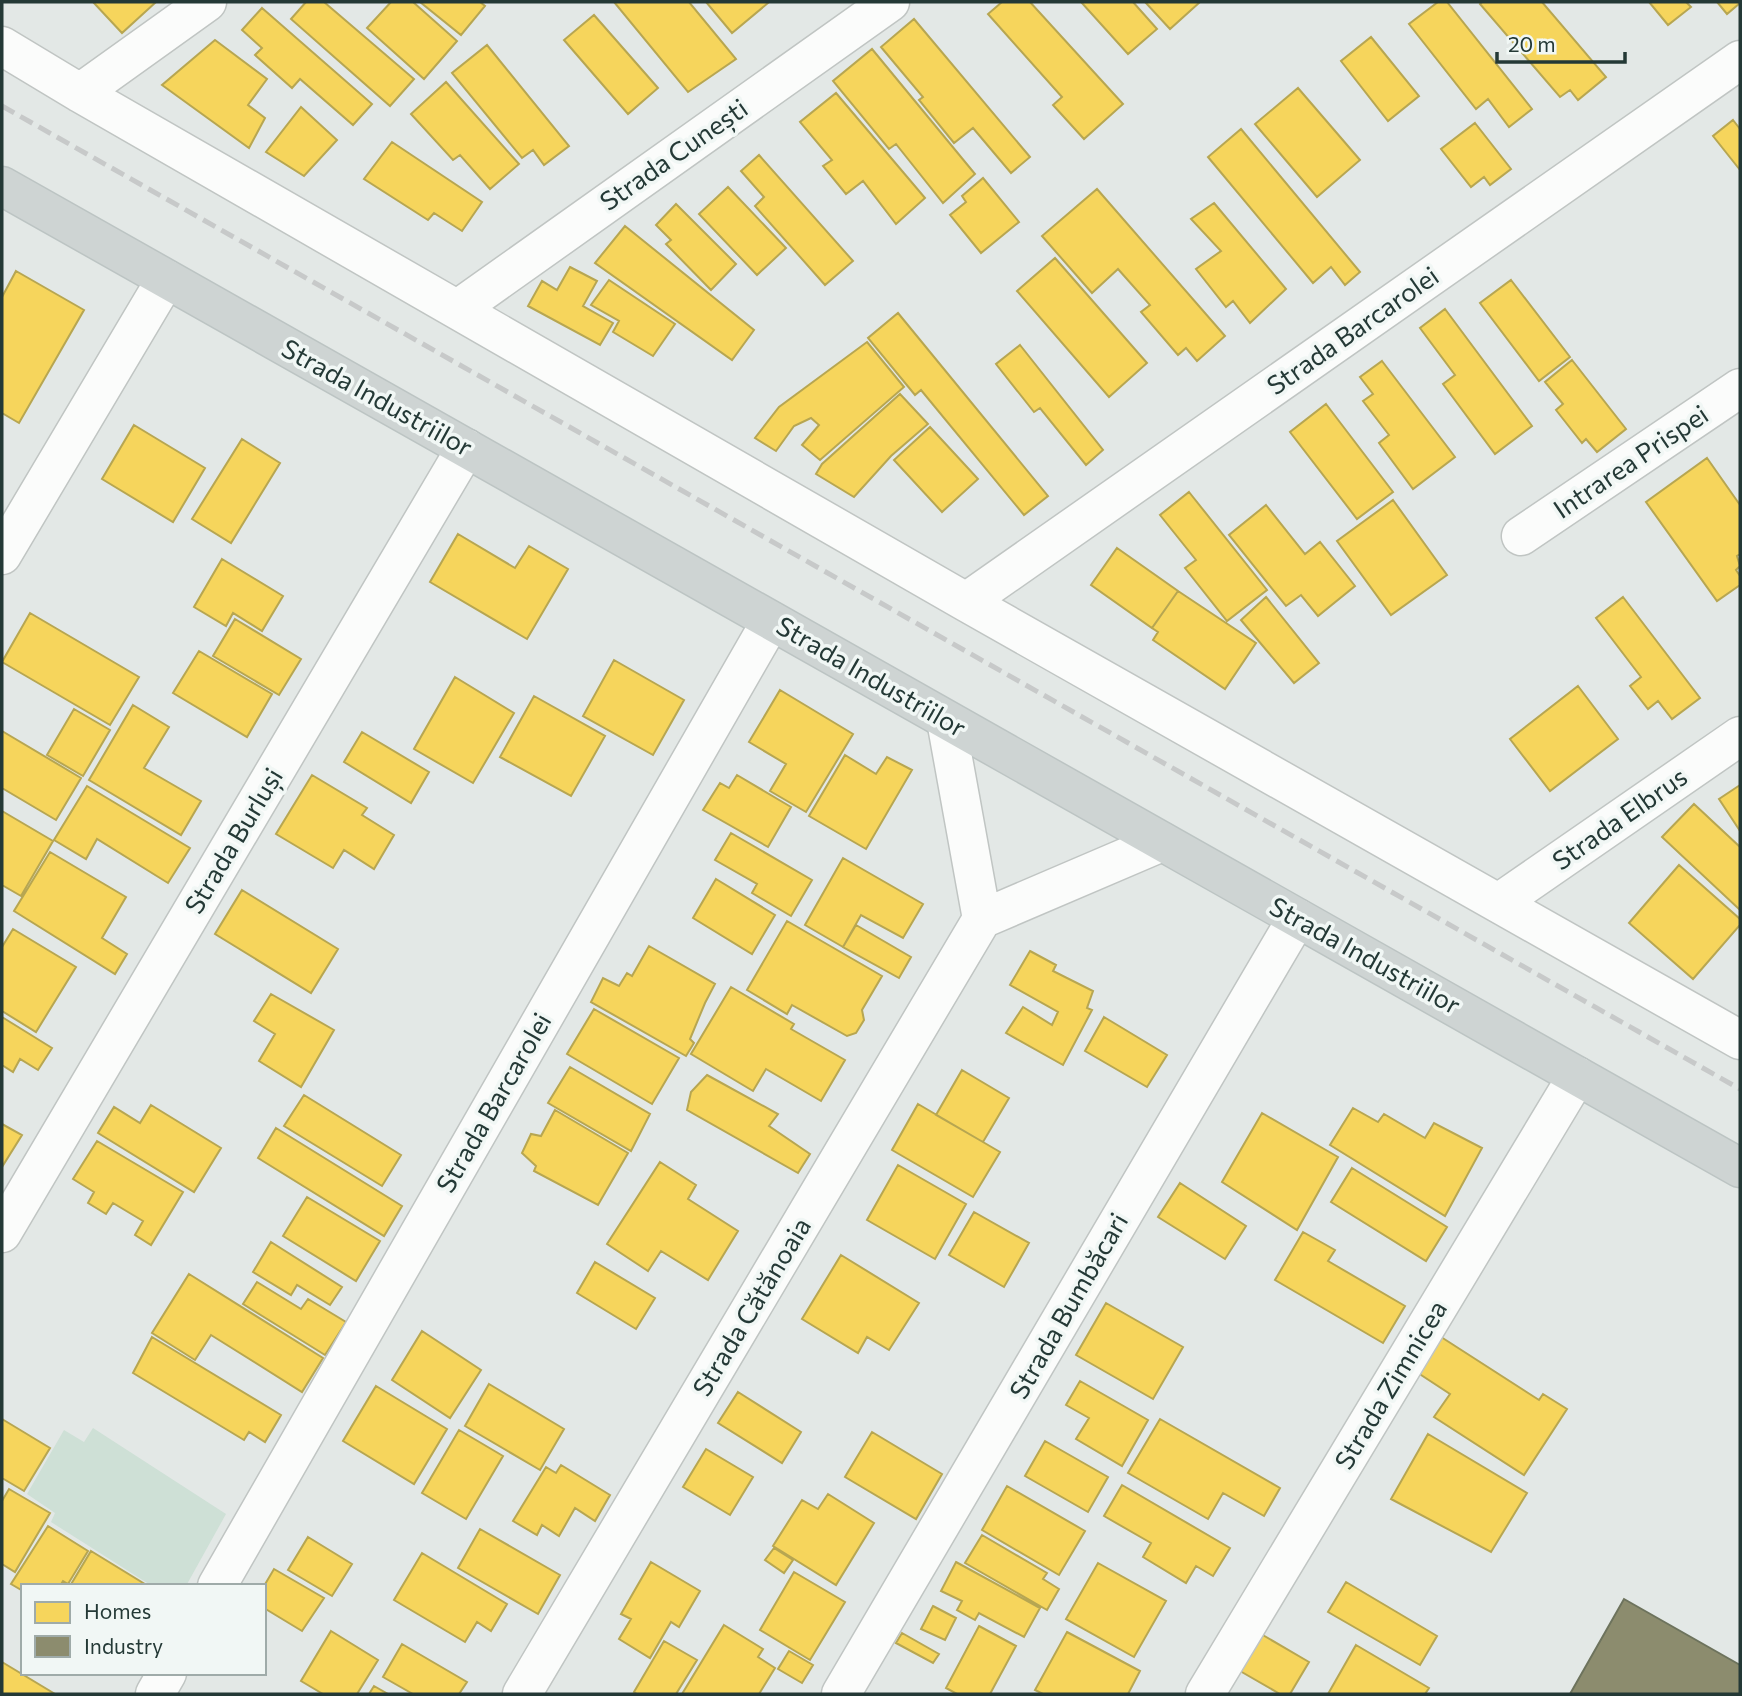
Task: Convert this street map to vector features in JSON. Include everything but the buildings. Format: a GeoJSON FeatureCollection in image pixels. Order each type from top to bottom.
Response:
{"type":"FeatureCollection","features":[{"type":"Feature","properties":{"kind":"main road","name":"Strada Industriilor"},"geometry":{"type":"LineString","coordinates":[[2,186],[1740,1168]]}},
{"type":"Feature","properties":{"kind":"street"},"geometry":{"type":"LineString","coordinates":[[79,93],[207,2]]}},
{"type":"Feature","properties":{"kind":"street","name":"Strada Cunești"},"geometry":{"type":"LineString","coordinates":[[458,309],[890,2]]}},
{"type":"Feature","properties":{"kind":"street"},"geometry":{"type":"LineString","coordinates":[[2,46],[79,93],[966,602],[1740,1040]]}},
{"type":"Feature","properties":{"kind":"street","name":"Strada Barcarolei"},"geometry":{"type":"LineString","coordinates":[[966,602],[1740,60]]}},
{"type":"Feature","properties":{"kind":"street"},"geometry":{"type":"LineString","coordinates":[[2,555],[166,279]]}},
{"type":"Feature","properties":{"kind":"street","name":"Intrarea Prispei"},"geometry":{"type":"LineString","coordinates":[[1521,536],[1740,388]]}},
{"type":"Feature","properties":{"kind":"street","name":"Strada Burluși"},"geometry":{"type":"LineString","coordinates":[[2,1233],[466,449]]}},
{"type":"Feature","properties":{"kind":"street","name":"Strada Barcarolei"},"geometry":{"type":"LineString","coordinates":[[218,1584],[771,621]]}},
{"type":"Feature","properties":{"kind":"street"},"geometry":{"type":"LineString","coordinates":[[946,720],[982,919],[1162,842]]}},
{"type":"Feature","properties":{"kind":"street","name":"Strada Elbrus"},"geometry":{"type":"LineString","coordinates":[[1500,902],[1740,736]]}},
{"type":"Feature","properties":{"kind":"street","name":"Strada Bumbăcari"},"geometry":{"type":"LineString","coordinates":[[841,1694],[1297,918]]}},
{"type":"Feature","properties":{"kind":"street","name":"Strada Cătănoaia"},"geometry":{"type":"LineString","coordinates":[[522,1694],[982,919]]}},
{"type":"Feature","properties":{"kind":"street","name":"Strada Zimnicea"},"geometry":{"type":"LineString","coordinates":[[1205,1694],[1577,1076]]}},
{"type":"Feature","properties":{"kind":"street"},"geometry":{"type":"LineString","coordinates":[[155,1694],[166,1675]]}},
{"type":"Feature","properties":{"kind":"green space"},"geometry":{"type":"Polygon","coordinates":[[[93,1428],[226,1514],[187,1584],[149,1584],[51,1522],[55,1513],[27,1494],[64,1430],[84,1442],[93,1428]]]}},
{"type":"Feature","properties":{"kind":"railway"},"geometry":{"type":"LineString","coordinates":[[2,106],[1740,1089]]}}]}
